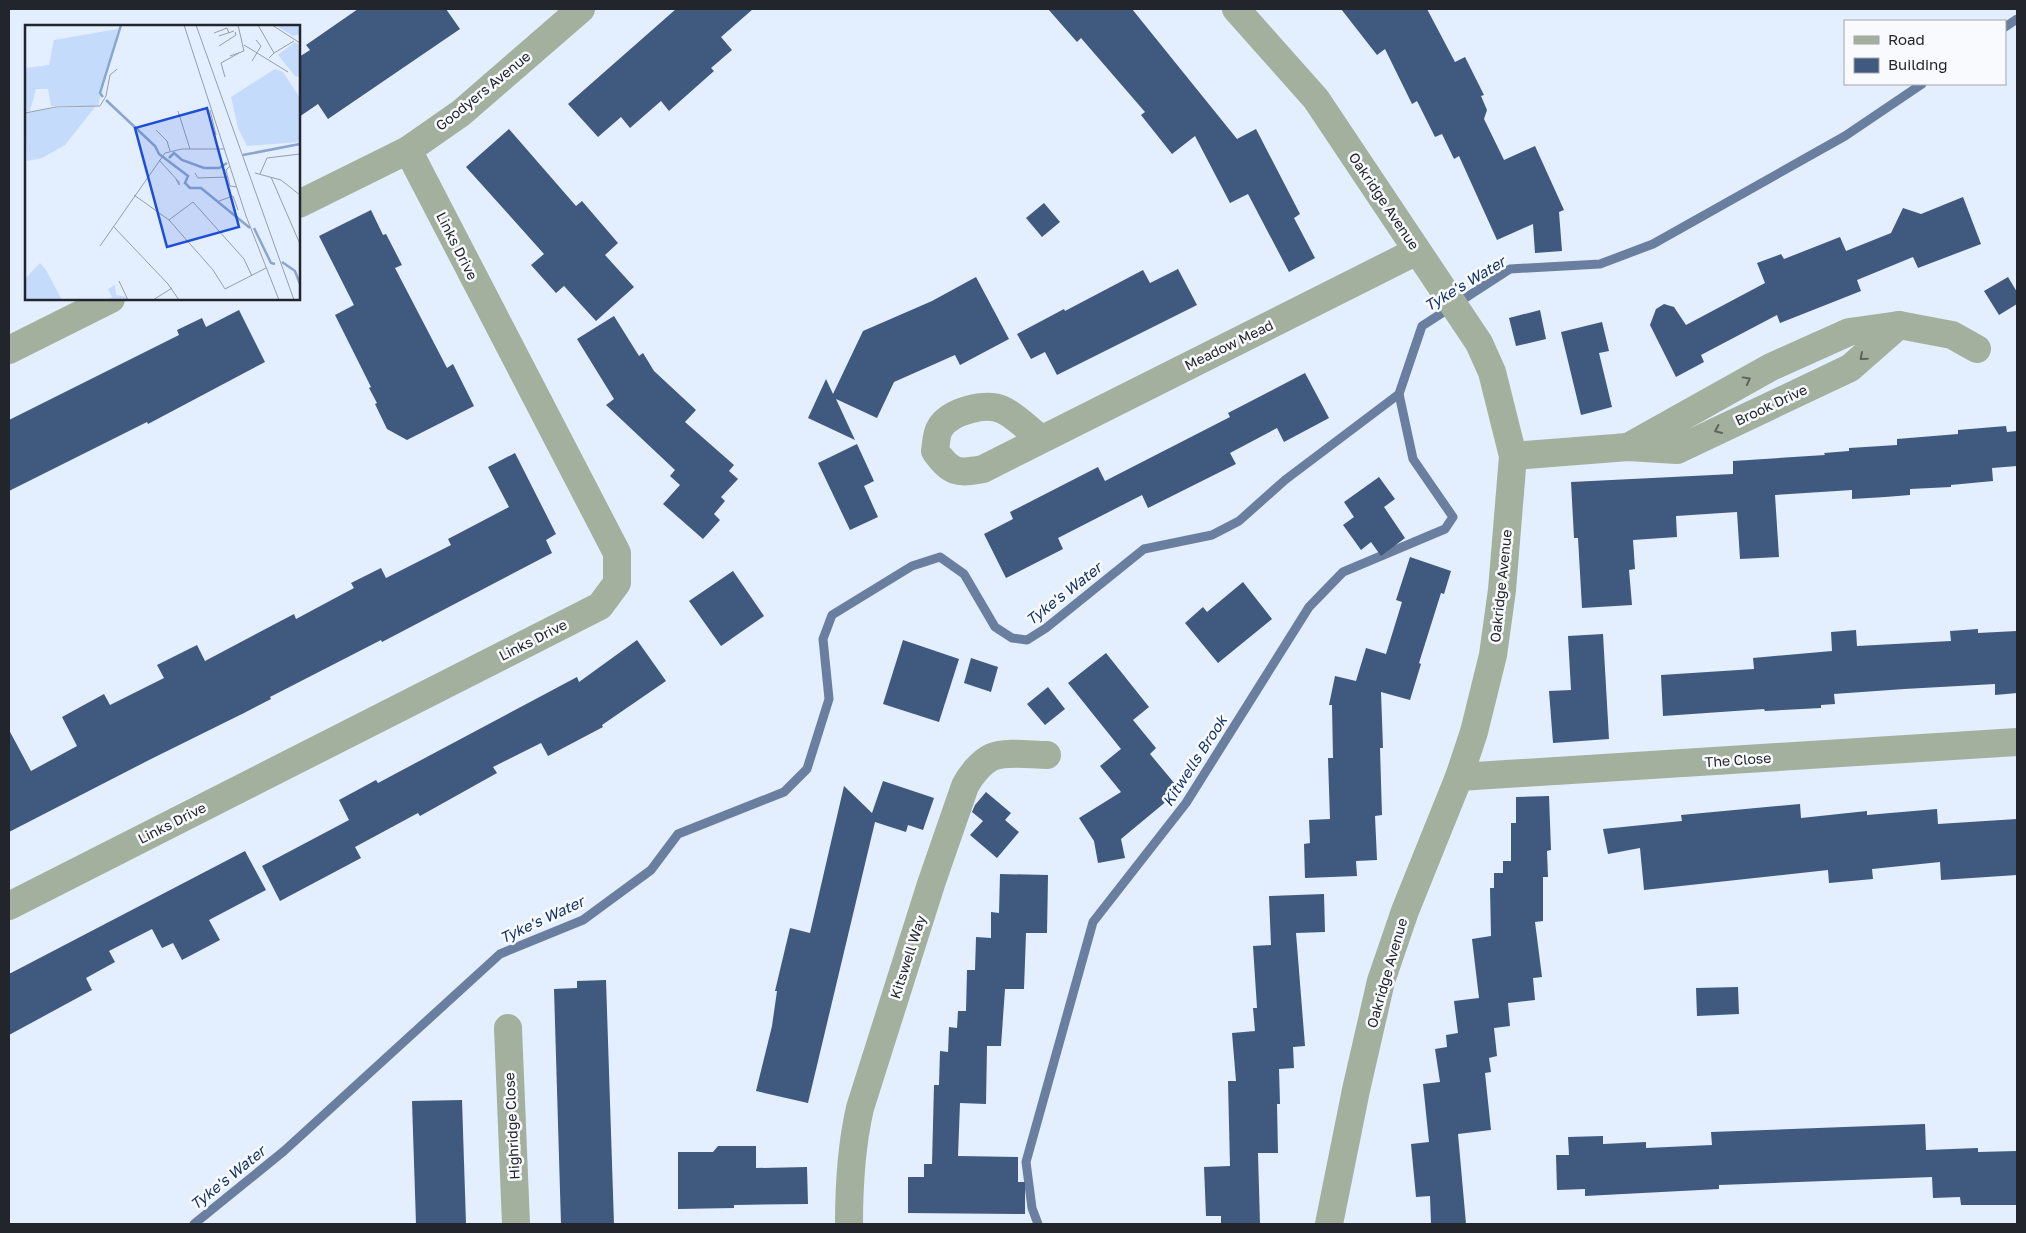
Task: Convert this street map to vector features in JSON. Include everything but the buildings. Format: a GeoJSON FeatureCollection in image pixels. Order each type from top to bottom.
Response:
{"type":"FeatureCollection","features":[{"type":"Feature","properties":{"kind":"street","name":"Goodyers Avenue"},"geometry":{"type":"LineString","coordinates":[[300,204],[408,150],[461,113],[581,9]]}},
{"type":"Feature","properties":{"kind":"street","name":"Oakridge Avenue"},"geometry":{"type":"LineString","coordinates":[[1236,9],[1316,99],[1479,343],[1492,372],[1513,456],[1502,590],[1493,655],[1474,732],[1459,777],[1405,911],[1381,981],[1356,1090],[1329,1224]]}},
{"type":"Feature","properties":{"kind":"street","name":"Links Drive"},"geometry":{"type":"LineString","coordinates":[[9,906],[600,606],[617,583],[617,552],[408,150]]}},
{"type":"Feature","properties":{"kind":"street","name":"Meadow Mead"},"geometry":{"type":"LineString","coordinates":[[1040,439],[1417,251]]}},
{"type":"Feature","properties":{"kind":"street"},"geometry":{"type":"LineString","coordinates":[[9,350],[109,300]]}},
{"type":"Feature","properties":{"kind":"street"},"geometry":{"type":"LineString","coordinates":[[1513,456],[1628,447],[1771,367],[1849,332],[1899,325],[1952,335],[1977,349]]}},
{"type":"Feature","properties":{"kind":"street","name":"The Close"},"geometry":{"type":"LineString","coordinates":[[1459,777],[2017,742]]}},
{"type":"Feature","properties":{"kind":"street","name":"Kitswell Way"},"geometry":{"type":"LineString","coordinates":[[849,1224],[850,1170],[854,1134],[860,1108],[931,884],[965,786],[971,776],[991,758],[1009,755],[1047,755]]}},
{"type":"Feature","properties":{"kind":"street","name":"Highridge Close"},"geometry":{"type":"LineString","coordinates":[[508,1028],[516,1224]]}},
{"type":"Feature","properties":{"kind":"waterway","name":"Tyke's Water"},"geometry":{"type":"LineString","coordinates":[[2006,26],[2017,19]]}},
{"type":"Feature","properties":{"kind":"waterway","name":"Tyke's Water"},"geometry":{"type":"LineString","coordinates":[[194,1224],[284,1151],[500,954],[583,920],[651,870],[678,834],[784,792],[807,769],[829,699],[823,639],[832,615],[912,566],[940,557],[964,574],[995,627],[1012,638],[1027,640],[1046,628],[1144,549],[1212,535],[1239,521],[1285,480],[1399,394],[1422,326],[1510,269],[1600,264],[1653,244],[1845,136],[1921,85]]}},
{"type":"Feature","properties":{"kind":"waterway","name":"Kitwells Brook"},"geometry":{"type":"LineString","coordinates":[[1038,1224],[1032,1208],[1026,1162],[1093,922],[1186,803],[1309,607],[1343,572],[1445,529],[1453,517],[1413,459],[1399,394]]}}]}
